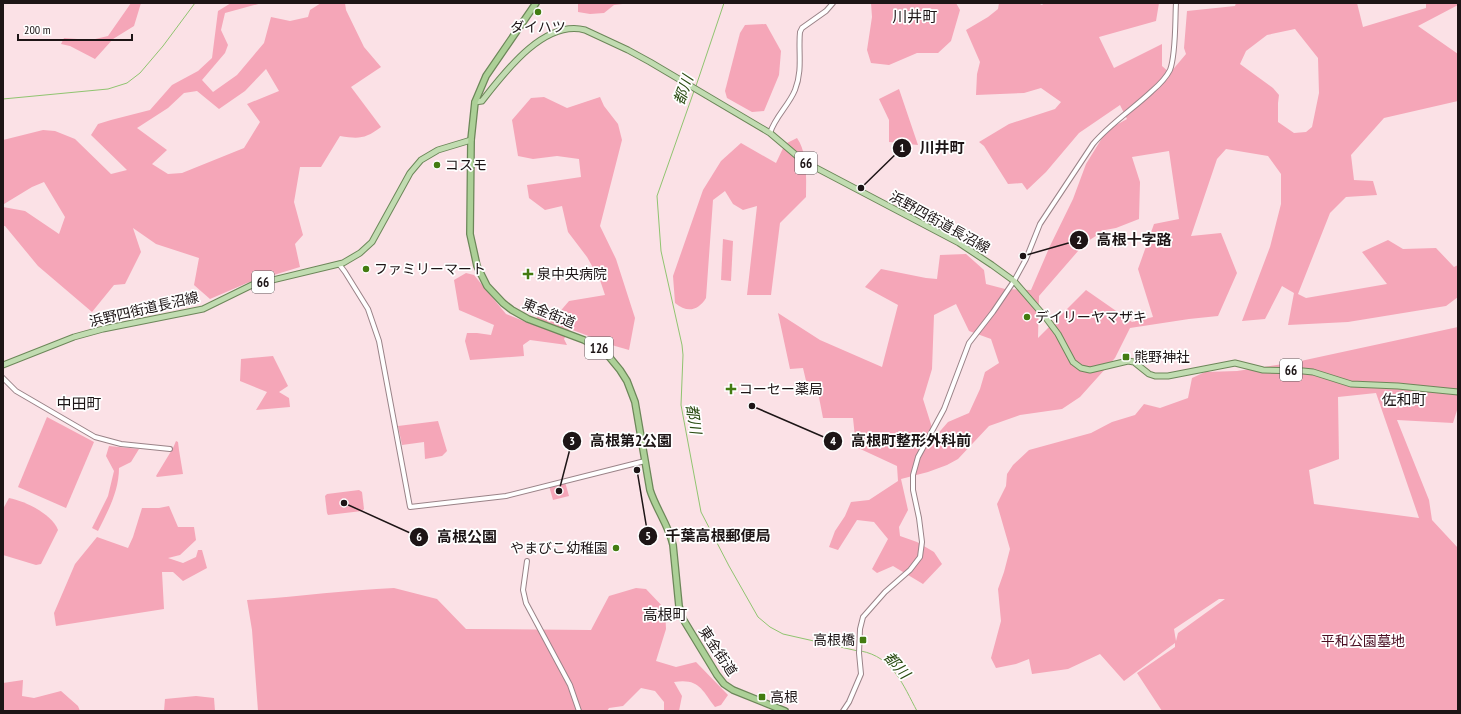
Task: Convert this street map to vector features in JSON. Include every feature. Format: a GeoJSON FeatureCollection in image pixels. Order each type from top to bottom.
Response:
{"type":"FeatureCollection","features":[{"type":"Feature","properties":{"kind":"highway","name":"東金街道"},"geometry":{"type":"LineString","coordinates":[[536,3],[486,76],[475,102],[470,140],[470,234],[477,266],[484,280],[494,294],[512,310],[528,319],[584,340],[606,354],[620,370],[635,402],[644,461],[653,500],[671,537],[679,606],[683,619],[708,663],[724,684],[733,690],[785,711]]}},
{"type":"Feature","properties":{"kind":"main road","name":"浜野四街道長沼線"},"geometry":{"type":"LineString","coordinates":[[475,102],[482,101],[510,66],[547,36],[558,31],[580,29],[628,50],[770,132],[803,161],[959,243],[1014,281],[1051,324],[1076,366],[1085,370],[1128,361],[1139,365],[1149,374],[1162,377],[1234,363],[1264,370],[1313,372],[1351,384],[1398,386],[1458,392]]}},
{"type":"Feature","properties":{"kind":"main road","name":"浜野四街道長沼線"},"geometry":{"type":"LineString","coordinates":[[3,365],[74,337],[103,329],[203,309],[252,285],[343,263],[360,253],[372,242],[410,173],[421,160],[438,150],[470,140]]}},
{"type":"Feature","properties":{"kind":"street"},"geometry":{"type":"LineString","coordinates":[[770,132],[772,126],[789,102],[797,84],[801,63],[800,32],[802,28],[826,11],[833,3]]}},
{"type":"Feature","properties":{"kind":"street"},"geometry":{"type":"LineString","coordinates":[[843,711],[849,702],[861,674],[862,667],[859,653],[860,629],[863,617],[885,592],[910,570],[920,557],[922,542],[913,490],[913,475],[918,457],[944,409],[969,343],[993,312],[1014,281],[1026,259],[1040,224],[1093,144],[1100,136],[1156,88],[1169,71],[1174,47],[1176,3]]}},
{"type":"Feature","properties":{"kind":"street"},"geometry":{"type":"LineString","coordinates":[[339,264],[368,309],[379,341],[410,507],[506,496],[644,461]]}},
{"type":"Feature","properties":{"kind":"street"},"geometry":{"type":"LineString","coordinates":[[3,378],[16,391],[95,437],[121,444],[170,449]]}},
{"type":"Feature","properties":{"kind":"street"},"geometry":{"type":"LineString","coordinates":[[527,561],[523,590],[526,604],[570,684],[579,711]]}},
{"type":"Feature","properties":{"kind":"green space"},"geometry":{"type":"Polygon","coordinates":[[[131,3],[141,3],[134,26],[113,39],[95,59],[70,46],[61,44],[64,38],[91,40],[108,36],[131,3]]]}},
{"type":"Feature","properties":{"kind":"green space"},"geometry":{"type":"Polygon","coordinates":[[[231,3],[262,3],[225,13],[221,30],[228,45],[225,53],[202,80],[213,92],[237,75],[264,43],[271,17],[290,21],[308,17],[310,10],[321,3],[345,3],[346,10],[364,47],[381,67],[351,87],[381,127],[371,134],[362,137],[352,138],[340,136],[321,167],[300,167],[294,202],[303,235],[295,244],[300,267],[247,283],[210,299],[194,285],[199,258],[156,244],[133,228],[141,252],[125,284],[114,285],[92,312],[38,266],[5,226],[3,226],[3,207],[3,140],[43,130],[55,131],[75,139],[111,174],[127,170],[91,135],[98,124],[150,110],[172,85],[198,71],[212,58],[218,11],[231,3]],[[266,69],[245,91],[219,109],[197,91],[184,93],[168,108],[137,128],[167,150],[152,164],[168,174],[182,173],[244,148],[260,122],[247,104],[279,91],[266,69]],[[44,182],[32,187],[4,204],[3,207],[25,211],[59,234],[65,217],[44,182]]]}},
{"type":"Feature","properties":{"kind":"green space"},"geometry":{"type":"Polygon","coordinates":[[[578,3],[631,3],[614,5],[604,13],[590,14],[578,12],[578,3]]]}},
{"type":"Feature","properties":{"kind":"green space"},"geometry":{"type":"Polygon","coordinates":[[[871,3],[956,3],[960,10],[951,41],[938,53],[917,53],[889,65],[871,63],[867,50],[872,17],[871,3]]]}},
{"type":"Feature","properties":{"kind":"green space"},"geometry":{"type":"Polygon","coordinates":[[[999,3],[1038,3],[1042,5],[1044,3],[1159,3],[1156,21],[1099,37],[1114,68],[1162,44],[1162,66],[1170,73],[1186,54],[1184,48],[1187,11],[1235,6],[1236,3],[1357,3],[1363,27],[1426,8],[1426,3],[1458,3],[1458,5],[1418,26],[1458,54],[1458,101],[1384,118],[1351,155],[1354,180],[1373,181],[1377,195],[1346,197],[1330,213],[1298,294],[1306,298],[1387,284],[1362,252],[1388,240],[1403,249],[1436,248],[1454,267],[1458,265],[1458,297],[1446,306],[1348,322],[1288,325],[1294,293],[1282,286],[1265,319],[1242,321],[1270,247],[1281,204],[1281,174],[1268,156],[1226,149],[1217,159],[1191,236],[1221,233],[1237,273],[1218,316],[1130,328],[1115,358],[1080,397],[1062,409],[1020,415],[989,426],[958,459],[928,472],[901,479],[908,510],[899,527],[900,536],[917,542],[934,552],[942,564],[923,584],[893,566],[877,573],[872,569],[888,539],[874,522],[857,520],[838,550],[829,547],[835,531],[845,516],[851,502],[869,500],[898,481],[897,466],[856,447],[853,418],[823,418],[817,387],[807,385],[803,368],[790,369],[778,313],[820,340],[882,367],[898,305],[865,287],[881,269],[937,279],[940,255],[966,254],[984,270],[986,284],[1005,289],[1031,290],[1073,199],[1086,164],[1107,130],[1127,119],[1120,105],[1079,133],[1046,172],[1027,190],[1022,183],[1008,184],[984,146],[979,142],[1009,124],[1055,109],[1061,102],[1041,88],[1024,93],[976,95],[977,74],[980,62],[966,30],[988,17],[998,9],[999,3]],[[1295,29],[1267,35],[1246,51],[1240,64],[1273,88],[1279,95],[1278,122],[1294,133],[1306,132],[1312,127],[1319,93],[1318,58],[1295,29]],[[1169,151],[1132,157],[1140,182],[1139,219],[1116,228],[1105,230],[1085,243],[1039,296],[1038,338],[1086,290],[1132,322],[1153,317],[1138,269],[1154,224],[1179,219],[1169,151]],[[956,304],[934,315],[932,369],[923,399],[935,437],[948,422],[969,413],[980,389],[985,372],[999,363],[991,339],[969,331],[956,304]]]}},
{"type":"Feature","properties":{"kind":"green space"},"geometry":{"type":"Polygon","coordinates":[[[766,24],[781,51],[779,75],[764,111],[752,112],[727,98],[725,91],[740,33],[745,25],[766,24]]]}},
{"type":"Feature","properties":{"kind":"green space"},"geometry":{"type":"Polygon","coordinates":[[[899,89],[918,145],[889,142],[889,120],[879,99],[899,89]]]}},
{"type":"Feature","properties":{"kind":"green space"},"geometry":{"type":"Polygon","coordinates":[[[544,97],[567,108],[600,97],[604,106],[618,124],[622,140],[600,226],[616,259],[635,318],[629,350],[570,329],[564,339],[567,345],[530,340],[523,345],[524,356],[470,360],[465,341],[467,333],[491,335],[494,325],[459,310],[454,280],[466,273],[474,275],[506,314],[531,324],[538,316],[557,315],[569,301],[605,295],[600,280],[587,257],[568,232],[562,206],[545,210],[529,198],[527,185],[581,177],[579,159],[557,156],[533,159],[518,156],[512,120],[531,98],[544,97]]]}},
{"type":"Feature","properties":{"kind":"green space"},"geometry":{"type":"Polygon","coordinates":[[[797,138],[801,144],[805,159],[806,197],[780,223],[771,295],[747,295],[757,206],[743,210],[733,204],[725,191],[713,200],[706,298],[696,308],[688,309],[679,306],[675,303],[673,276],[703,190],[721,161],[741,143],[776,163],[785,144],[797,138]]]}},
{"type":"Feature","properties":{"kind":"green space"},"geometry":{"type":"Polygon","coordinates":[[[723,239],[733,241],[731,281],[721,280],[723,239]]]}},
{"type":"Feature","properties":{"kind":"green space","name":"平和公園墓地"},"geometry":{"type":"Polygon","coordinates":[[[1458,327],[1458,407],[1453,423],[1397,420],[1429,500],[1432,520],[1458,548],[1458,711],[1162,711],[1137,673],[1175,647],[1175,643],[1124,681],[1100,654],[1068,669],[1032,674],[1029,659],[1016,664],[996,668],[991,658],[1001,621],[998,589],[1010,549],[997,504],[1006,486],[1007,474],[1013,465],[1029,450],[1091,433],[1112,422],[1135,415],[1144,404],[1160,408],[1188,398],[1192,378],[1205,372],[1237,371],[1296,362],[1458,327]],[[1376,393],[1338,397],[1339,459],[1309,470],[1314,504],[1419,518],[1376,393]],[[1219,599],[1174,629],[1176,641],[1178,633],[1225,599],[1219,599]]]}},
{"type":"Feature","properties":{"kind":"green space"},"geometry":{"type":"Polygon","coordinates":[[[273,356],[288,386],[279,392],[289,398],[290,407],[256,410],[267,392],[240,381],[241,359],[273,356]]]}},
{"type":"Feature","properties":{"kind":"green space"},"geometry":{"type":"Polygon","coordinates":[[[47,417],[94,442],[66,508],[18,487],[47,417]]]}},
{"type":"Feature","properties":{"kind":"green space"},"geometry":{"type":"Polygon","coordinates":[[[438,421],[447,451],[442,456],[425,459],[424,442],[402,445],[398,426],[438,421]]]}},
{"type":"Feature","properties":{"kind":"green space"},"geometry":{"type":"Polygon","coordinates":[[[176,441],[178,442],[183,474],[157,477],[156,476],[176,441]]]}},
{"type":"Feature","properties":{"kind":"green space"},"geometry":{"type":"Polygon","coordinates":[[[109,446],[139,449],[131,462],[119,468],[119,476],[115,493],[98,531],[92,528],[108,496],[114,471],[106,456],[109,446]]]}},
{"type":"Feature","properties":{"kind":"green space"},"geometry":{"type":"Polygon","coordinates":[[[565,482],[569,496],[553,500],[549,486],[565,482]]]}},
{"type":"Feature","properties":{"kind":"green space"},"geometry":{"type":"Polygon","coordinates":[[[359,490],[362,492],[364,509],[362,511],[328,515],[325,496],[327,494],[359,490]]]}},
{"type":"Feature","properties":{"kind":"green space"},"geometry":{"type":"Polygon","coordinates":[[[9,498],[23,502],[37,509],[55,524],[58,530],[41,564],[36,565],[3,555],[3,509],[9,498]]]}},
{"type":"Feature","properties":{"kind":"green space"},"geometry":{"type":"Polygon","coordinates":[[[169,506],[178,527],[194,527],[196,540],[180,555],[168,558],[183,563],[196,557],[198,550],[202,550],[207,568],[183,581],[173,572],[162,572],[164,609],[56,626],[54,613],[75,564],[97,537],[128,548],[142,508],[159,508],[169,506]]]}},
{"type":"Feature","properties":{"kind":"green space"},"geometry":{"type":"Polygon","coordinates":[[[394,588],[437,599],[466,629],[591,630],[609,596],[636,588],[646,589],[665,609],[666,629],[656,661],[676,667],[696,662],[728,695],[721,705],[715,707],[699,687],[695,684],[682,681],[674,682],[682,696],[679,711],[664,711],[664,702],[655,691],[641,688],[623,706],[609,708],[607,711],[258,711],[252,630],[247,600],[394,588]]]}},
{"type":"Feature","properties":{"kind":"green space"},"geometry":{"type":"Polygon","coordinates":[[[23,680],[22,696],[34,698],[61,691],[78,706],[80,711],[3,711],[3,683],[23,680]]]}},
{"type":"Feature","properties":{"kind":"green space"},"geometry":{"type":"Polygon","coordinates":[[[196,696],[214,698],[215,711],[164,711],[165,699],[196,696]]]}},
{"type":"Feature","properties":{"kind":"waterway"},"geometry":{"type":"LineString","coordinates":[[3,99],[108,89],[127,83],[140,73],[163,46],[195,3]]}},
{"type":"Feature","properties":{"kind":"waterway","name":"都川"},"geometry":{"type":"LineString","coordinates":[[696,86],[724,3]]}},
{"type":"Feature","properties":{"kind":"waterway","name":"都川"},"geometry":{"type":"LineString","coordinates":[[694,91],[657,196],[661,251],[682,345],[681,405],[701,512],[758,617],[770,627],[783,634],[858,651]]}},
{"type":"Feature","properties":{"kind":"waterway","name":"都川"},"geometry":{"type":"LineString","coordinates":[[861,651],[872,654],[889,666],[902,682],[917,711]]}},
{"type":"Feature","properties":{"kind":"place","name":"ダイハツ"},"geometry":{"type":"Point","coordinates":[538,12]}},
{"type":"Feature","properties":{"kind":"place","name":"コスモ"},"geometry":{"type":"Point","coordinates":[437,165]}},
{"type":"Feature","properties":{"kind":"place","name":"川井町"},"geometry":{"type":"Point","coordinates":[861,188]}},
{"type":"Feature","properties":{"kind":"place","name":"高根十字路"},"geometry":{"type":"Point","coordinates":[1023,256]}},
{"type":"Feature","properties":{"kind":"place","name":"ファミリーマート"},"geometry":{"type":"Point","coordinates":[366,269]}},
{"type":"Feature","properties":{"kind":"place","name":"泉中央病院"},"geometry":{"type":"Point","coordinates":[528,274]}},
{"type":"Feature","properties":{"kind":"place","name":"デイリーヤマザキ"},"geometry":{"type":"Point","coordinates":[1027,317]}},
{"type":"Feature","properties":{"kind":"place","name":"熊野神社"},"geometry":{"type":"Point","coordinates":[1126,357]}},
{"type":"Feature","properties":{"kind":"place","name":"コーセー薬局"},"geometry":{"type":"Point","coordinates":[731,389]}},
{"type":"Feature","properties":{"kind":"place","name":"高根町整形外科前"},"geometry":{"type":"Point","coordinates":[752,406]}},
{"type":"Feature","properties":{"kind":"place","name":"千葉高根郵便局"},"geometry":{"type":"Point","coordinates":[637,470]}},
{"type":"Feature","properties":{"kind":"place","name":"高根第2公園"},"geometry":{"type":"Point","coordinates":[559,491]}},
{"type":"Feature","properties":{"kind":"place","name":"高根公園"},"geometry":{"type":"Point","coordinates":[344,503]}},
{"type":"Feature","properties":{"kind":"place","name":"やまびこ幼稚園"},"geometry":{"type":"Point","coordinates":[616,548]}},
{"type":"Feature","properties":{"kind":"place","name":"高根橋"},"geometry":{"type":"Point","coordinates":[863,640]}},
{"type":"Feature","properties":{"kind":"place","name":"高根"},"geometry":{"type":"Point","coordinates":[762,697]}},
{"type":"Feature","properties":{"kind":"district","name":"川井町"},"geometry":{"type":"Point","coordinates":[915,16]}},
{"type":"Feature","properties":{"kind":"district","name":"佐和町"},"geometry":{"type":"Point","coordinates":[1404,399]}},
{"type":"Feature","properties":{"kind":"district","name":"中田町"},"geometry":{"type":"Point","coordinates":[79,403]}},
{"type":"Feature","properties":{"kind":"district","name":"高根町"},"geometry":{"type":"Point","coordinates":[665,614]}}]}
